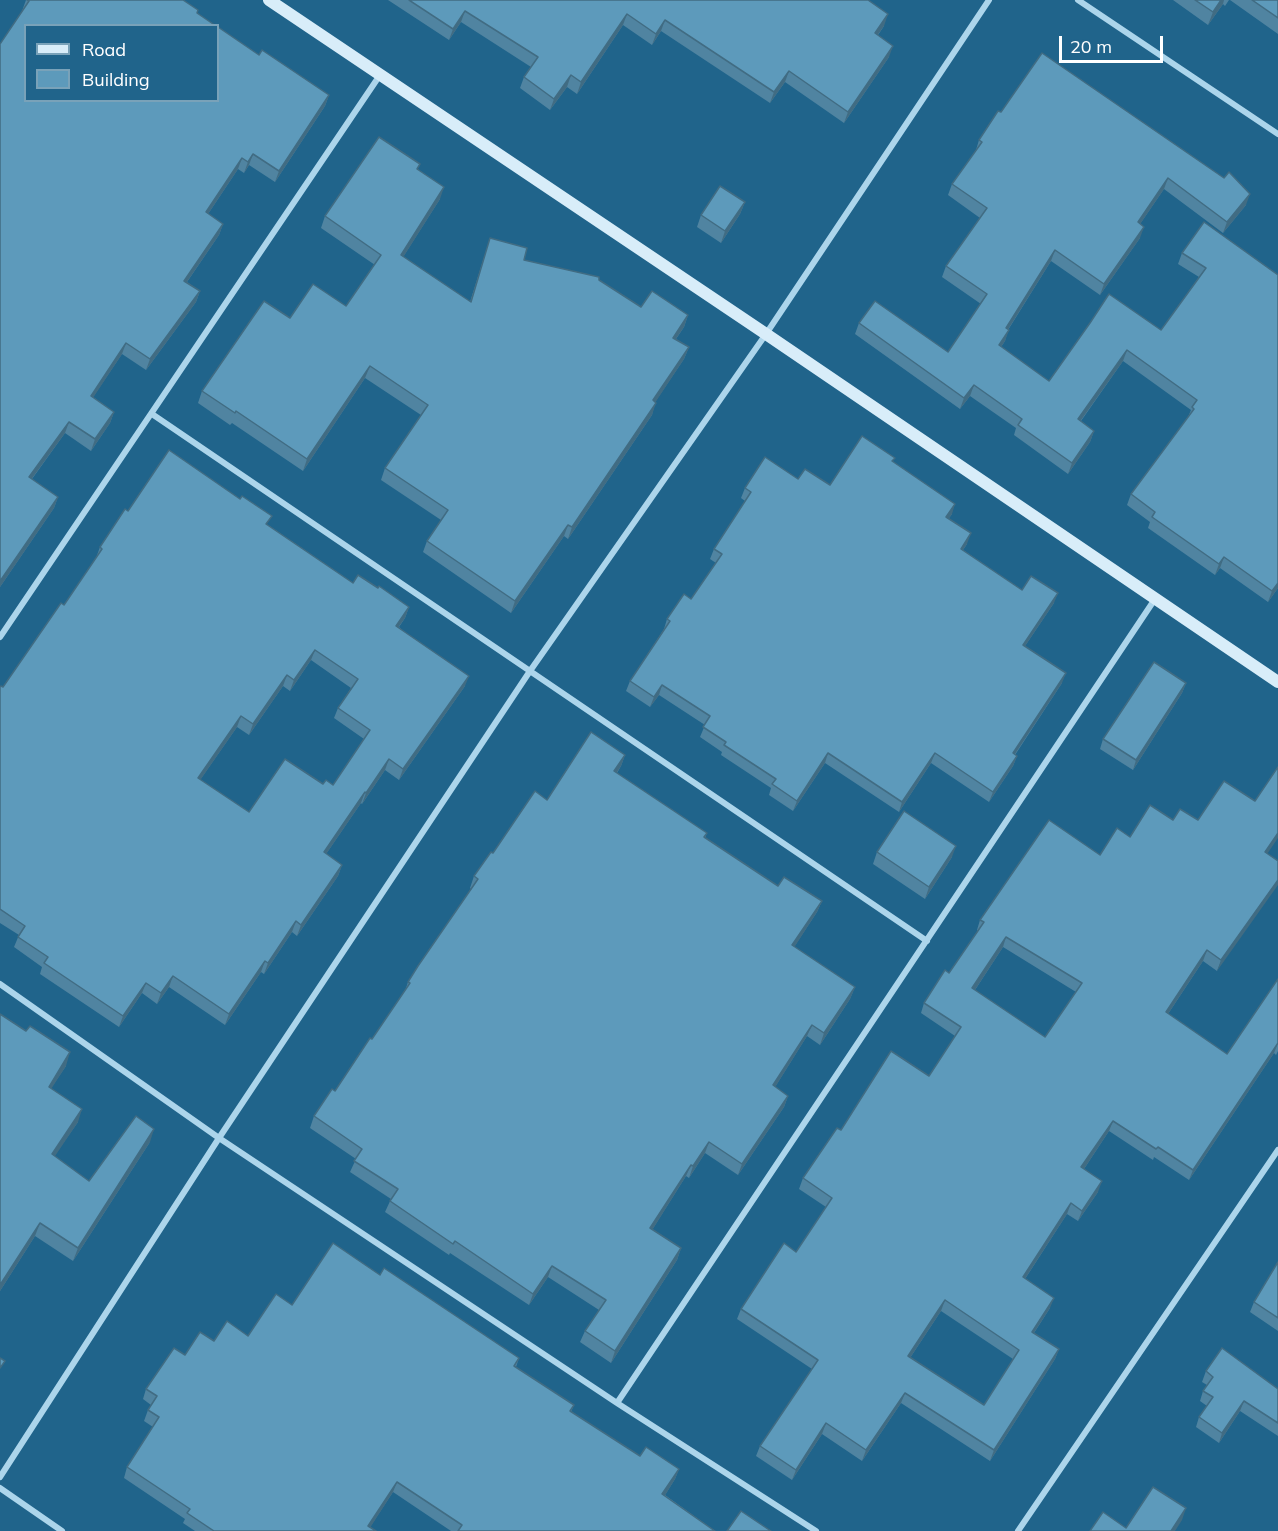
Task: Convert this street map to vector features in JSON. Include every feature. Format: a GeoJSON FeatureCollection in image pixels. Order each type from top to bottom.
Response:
{"type":"FeatureCollection","features":[{"type":"Feature","properties":{"kind":"street"},"geometry":{"type":"LineString","coordinates":[[269,0],[1278,682]]}},
{"type":"Feature","properties":{"kind":"street"},"geometry":{"type":"LineString","coordinates":[[0,1478],[219,1138],[530,671],[766,334],[989,0]]}},
{"type":"Feature","properties":{"kind":"street"},"geometry":{"type":"LineString","coordinates":[[1078,0],[1278,134]]}},
{"type":"Feature","properties":{"kind":"street"},"geometry":{"type":"LineString","coordinates":[[0,637],[380,75]]}},
{"type":"Feature","properties":{"kind":"street"},"geometry":{"type":"LineString","coordinates":[[152,414],[927,940]]}},
{"type":"Feature","properties":{"kind":"street"},"geometry":{"type":"LineString","coordinates":[[617,1403],[1155,598]]}},
{"type":"Feature","properties":{"kind":"street"},"geometry":{"type":"LineString","coordinates":[[0,984],[219,1138],[617,1403],[816,1531]]}},
{"type":"Feature","properties":{"kind":"street"},"geometry":{"type":"LineString","coordinates":[[1018,1531],[1278,1150]]}},
{"type":"Feature","properties":{"kind":"street"},"geometry":{"type":"LineString","coordinates":[[0,1488],[62,1531]]}},
{"type":"Feature","properties":{"kind":"building"},"geometry":{"type":"Polygon","coordinates":[[[27,0],[183,0],[213,24],[24,24],[24,102],[219,102],[219,28],[259,55],[262,50],[329,95],[279,171],[253,154],[248,162],[242,158],[206,212],[223,224],[184,281],[200,291],[150,359],[126,343],[91,396],[114,412],[95,439],[69,422],[29,477],[58,497],[0,581],[0,44],[29,1],[27,0]]]}},
{"type":"Feature","properties":{"kind":"building"},"geometry":{"type":"Polygon","coordinates":[[[409,0],[868,0],[888,14],[875,33],[893,46],[848,112],[789,71],[774,92],[665,20],[656,34],[627,14],[581,82],[571,75],[554,99],[524,77],[538,57],[465,11],[453,29],[409,0]]]}},
{"type":"Feature","properties":{"kind":"building"},"geometry":{"type":"Polygon","coordinates":[[[1195,0],[1221,0],[1213,12],[1195,0]]]}},
{"type":"Feature","properties":{"kind":"building"},"geometry":{"type":"Polygon","coordinates":[[[1252,0],[1278,0],[1278,18],[1252,0]]]}},
{"type":"Feature","properties":{"kind":"building"},"geometry":{"type":"Polygon","coordinates":[[[1042,53],[1224,178],[1229,172],[1250,194],[1227,222],[1168,178],[1138,222],[1144,227],[1104,284],[1055,250],[1006,328],[1009,330],[999,345],[1049,381],[1109,294],[1161,330],[1206,268],[1182,253],[1204,222],[1278,275],[1278,583],[1272,591],[1224,557],[1219,564],[1152,517],[1155,512],[1131,494],[1194,409],[1192,407],[1197,400],[1127,350],[1078,419],[1094,431],[1072,463],[1018,425],[1022,419],[974,385],[964,398],[859,323],[875,301],[948,352],[987,294],[946,266],[987,208],[952,184],[982,142],[979,140],[998,111],[1001,112],[1042,53]]]}},
{"type":"Feature","properties":{"kind":"building"},"geometry":{"type":"Polygon","coordinates":[[[379,137],[420,164],[417,169],[444,187],[401,255],[471,302],[490,238],[527,248],[524,260],[599,277],[599,280],[641,307],[652,291],[688,315],[673,338],[689,347],[653,400],[656,403],[572,527],[568,525],[515,601],[427,541],[448,510],[385,468],[428,405],[370,366],[307,459],[202,391],[264,301],[290,318],[313,284],[346,306],[381,255],[325,216],[379,137]]]}},
{"type":"Feature","properties":{"kind":"building"},"geometry":{"type":"Polygon","coordinates":[[[720,186],[745,202],[725,231],[701,215],[720,186]]]}},
{"type":"Feature","properties":{"kind":"building"},"geometry":{"type":"Polygon","coordinates":[[[862,436],[895,458],[892,461],[955,504],[946,517],[971,533],[961,549],[1022,590],[1031,576],[1058,593],[1023,645],[1066,673],[1013,753],[1017,756],[993,792],[935,753],[902,802],[828,753],[797,801],[772,784],[776,779],[724,745],[726,742],[703,727],[710,716],[662,685],[654,697],[630,681],[670,621],[667,619],[684,594],[691,599],[722,554],[714,549],[751,492],[745,488],[765,457],[798,479],[805,469],[830,485],[862,436]]]}},
{"type":"Feature","properties":{"kind":"building"},"geometry":{"type":"Polygon","coordinates":[[[169,450],[240,499],[242,496],[272,516],[266,524],[353,583],[358,575],[378,588],[379,586],[409,607],[396,626],[469,676],[403,769],[389,759],[365,792],[324,852],[342,865],[301,925],[296,921],[268,963],[265,961],[229,1014],[173,976],[161,993],[146,983],[123,1016],[44,963],[48,957],[18,937],[25,926],[0,909],[0,687],[3,687],[61,603],[64,605],[102,549],[100,547],[125,509],[128,511],[169,450]],[[315,650],[294,680],[287,675],[253,724],[241,716],[198,778],[249,812],[285,759],[323,784],[326,780],[333,785],[370,730],[338,708],[358,679],[315,650]]]}},
{"type":"Feature","properties":{"kind":"building"},"geometry":{"type":"Polygon","coordinates":[[[1154,662],[1186,683],[1136,760],[1103,739],[1154,662]]]}},
{"type":"Feature","properties":{"kind":"building"},"geometry":{"type":"Polygon","coordinates":[[[591,732],[625,755],[614,771],[707,833],[704,837],[778,886],[784,877],[822,901],[792,945],[855,987],[824,1033],[812,1025],[773,1085],[788,1096],[742,1164],[709,1142],[693,1166],[691,1165],[650,1228],[681,1248],[615,1351],[585,1331],[606,1300],[552,1266],[533,1294],[455,1241],[453,1244],[390,1201],[398,1189],[354,1161],[362,1149],[314,1116],[332,1089],[335,1091],[370,1038],[372,1039],[410,983],[408,982],[418,966],[478,879],[474,876],[491,852],[493,853],[535,791],[547,800],[591,732]]]}},
{"type":"Feature","properties":{"kind":"building"},"geometry":{"type":"Polygon","coordinates":[[[1278,767],[1278,833],[1265,852],[1278,861],[1278,880],[1221,960],[1207,950],[1166,1012],[1227,1054],[1278,979],[1278,1043],[1193,1170],[1113,1121],[1081,1167],[1102,1181],[1082,1211],[1071,1203],[1023,1277],[1054,1298],[1032,1332],[1059,1349],[994,1450],[905,1393],[866,1450],[826,1423],[796,1470],[760,1446],[818,1360],[741,1309],[784,1243],[796,1252],[832,1198],[803,1178],[837,1128],[841,1130],[891,1051],[929,1076],[961,1027],[924,1003],[945,970],[949,973],[984,922],[980,920],[1049,820],[1100,855],[1117,828],[1130,837],[1150,805],[1173,820],[1180,809],[1198,820],[1224,781],[1255,801],[1278,767]],[[1006,937],[972,988],[1045,1037],[1082,983],[1006,937]],[[945,1300],[908,1356],[984,1405],[1019,1350],[945,1300]]]}},
{"type":"Feature","properties":{"kind":"building"},"geometry":{"type":"Polygon","coordinates":[[[904,811],[956,846],[929,887],[877,852],[904,811]]]}},
{"type":"Feature","properties":{"kind":"building"},"geometry":{"type":"Polygon","coordinates":[[[0,1014],[26,1031],[30,1026],[70,1052],[49,1087],[82,1109],[52,1154],[89,1181],[136,1116],[154,1129],[78,1248],[40,1223],[0,1285],[0,1014]]]}},
{"type":"Feature","properties":{"kind":"building"},"geometry":{"type":"Polygon","coordinates":[[[333,1243],[380,1275],[384,1268],[519,1358],[514,1366],[574,1405],[570,1411],[640,1456],[646,1447],[679,1469],[662,1494],[715,1531],[458,1531],[462,1525],[397,1482],[368,1526],[376,1531],[214,1531],[187,1513],[190,1509],[127,1467],[159,1417],[148,1410],[157,1396],[146,1389],[174,1348],[185,1355],[200,1332],[214,1341],[227,1321],[248,1336],[276,1294],[292,1305],[333,1243]]]}},
{"type":"Feature","properties":{"kind":"building"},"geometry":{"type":"Polygon","coordinates":[[[1278,1262],[1278,1318],[1254,1302],[1278,1262]]]}},
{"type":"Feature","properties":{"kind":"building"},"geometry":{"type":"Polygon","coordinates":[[[1222,1348],[1278,1389],[1278,1423],[1244,1401],[1222,1433],[1199,1417],[1213,1397],[1203,1391],[1213,1377],[1206,1371],[1222,1348]]]}},
{"type":"Feature","properties":{"kind":"building"},"geometry":{"type":"Polygon","coordinates":[[[0,1358],[5,1361],[0,1368],[0,1358]]]}},
{"type":"Feature","properties":{"kind":"building"},"geometry":{"type":"Polygon","coordinates":[[[1153,1487],[1186,1508],[1171,1531],[1090,1531],[1103,1512],[1126,1528],[1153,1487]]]}},
{"type":"Feature","properties":{"kind":"building"},"geometry":{"type":"Polygon","coordinates":[[[741,1511],[771,1531],[727,1531],[741,1511]]]}}]}
